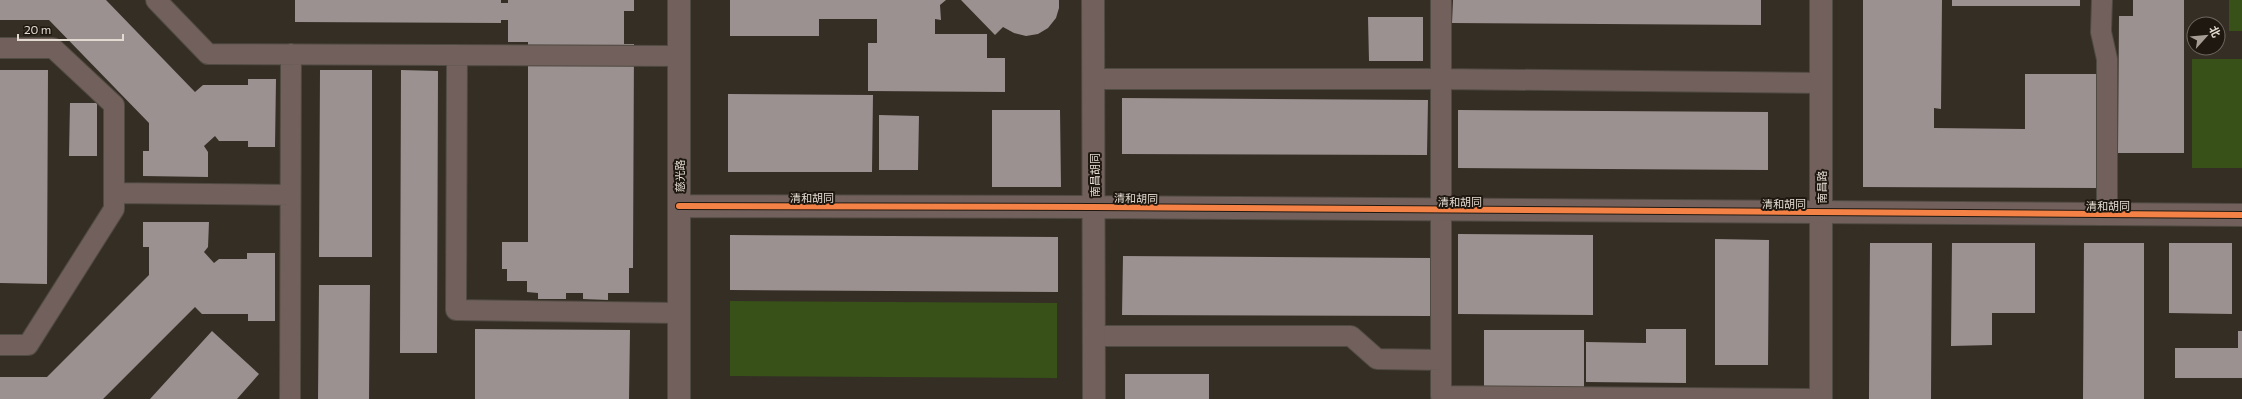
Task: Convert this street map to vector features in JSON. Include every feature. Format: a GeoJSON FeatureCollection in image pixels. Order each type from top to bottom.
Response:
{"type":"FeatureCollection","features":[{"type":"Feature","properties":{"kind":"street","name":"慈光路"},"geometry":{"type":"LineString","coordinates":[[679,0],[679,399]]}},
{"type":"Feature","properties":{"kind":"street","name":"南昌胡同"},"geometry":{"type":"LineString","coordinates":[[1093,0],[1094,399]]}},
{"type":"Feature","properties":{"kind":"street","name":"南昌路"},"geometry":{"type":"LineString","coordinates":[[1821,0],[1821,399]]}},
{"type":"Feature","properties":{"kind":"street","name":"清和胡同"},"geometry":{"type":"LineString","coordinates":[[679,206],[1094,207],[1822,214],[2242,215]]}},
{"type":"Feature","properties":{"kind":"lane"},"geometry":{"type":"LineString","coordinates":[[156,0],[208,54],[679,56]]}},
{"type":"Feature","properties":{"kind":"lane"},"geometry":{"type":"LineString","coordinates":[[1441,0],[1441,396],[1809,399]]}},
{"type":"Feature","properties":{"kind":"lane"},"geometry":{"type":"LineString","coordinates":[[2102,0],[2102,32],[2108,60],[2107,215]]}},
{"type":"Feature","properties":{"kind":"lane"},"geometry":{"type":"LineString","coordinates":[[0,48],[53,48],[114,104],[114,209],[28,345],[0,345]]}},
{"type":"Feature","properties":{"kind":"lane"},"geometry":{"type":"LineString","coordinates":[[290,54],[290,399]]}},
{"type":"Feature","properties":{"kind":"lane"},"geometry":{"type":"LineString","coordinates":[[457,55],[456,310],[679,313]]}},
{"type":"Feature","properties":{"kind":"lane"},"geometry":{"type":"LineString","coordinates":[[1093,79],[1441,79],[1821,83]]}},
{"type":"Feature","properties":{"kind":"lane"},"geometry":{"type":"LineString","coordinates":[[114,193],[290,195]]}},
{"type":"Feature","properties":{"kind":"lane"},"geometry":{"type":"LineString","coordinates":[[1094,336],[1351,336],[1377,359],[1441,360]]}},
{"type":"Feature","properties":{"kind":"green space"},"geometry":{"type":"Polygon","coordinates":[[[2229,0],[2242,0],[2242,31],[2229,31],[2229,0]]]}},
{"type":"Feature","properties":{"kind":"green space"},"geometry":{"type":"Polygon","coordinates":[[[2192,59],[2242,59],[2242,168],[2192,168],[2192,59]]]}},
{"type":"Feature","properties":{"kind":"green space"},"geometry":{"type":"Polygon","coordinates":[[[730,301],[1057,303],[1057,378],[730,376],[730,301]]]}},
{"type":"Feature","properties":{"kind":"building"},"geometry":{"type":"Polygon","coordinates":[[[0,0],[106,0],[195,92],[203,85],[248,85],[248,79],[276,79],[275,147],[248,147],[248,141],[219,141],[215,136],[204,146],[208,152],[208,177],[143,176],[143,151],[149,151],[149,123],[49,20],[0,20],[0,0]]]}},
{"type":"Feature","properties":{"kind":"building"},"geometry":{"type":"Polygon","coordinates":[[[295,0],[501,0],[501,3],[508,3],[508,0],[634,0],[634,11],[624,11],[624,44],[634,44],[633,268],[629,268],[629,293],[608,293],[608,300],[583,299],[583,293],[566,293],[566,299],[538,299],[538,293],[527,292],[527,281],[507,281],[507,269],[502,269],[502,242],[528,242],[528,42],[508,42],[508,20],[501,20],[501,23],[295,22],[295,0]]]}},
{"type":"Feature","properties":{"kind":"building"},"geometry":{"type":"Polygon","coordinates":[[[730,0],[946,0],[940,5],[941,20],[935,19],[935,34],[987,34],[987,58],[1005,58],[1005,92],[868,91],[868,43],[877,43],[877,19],[819,19],[819,36],[730,36],[730,0]]]}},
{"type":"Feature","properties":{"kind":"building"},"geometry":{"type":"Polygon","coordinates":[[[961,0],[1059,0],[1059,8],[1056,18],[1048,28],[1038,34],[1026,36],[1014,33],[1003,27],[995,35],[961,0]]]}},
{"type":"Feature","properties":{"kind":"building"},"geometry":{"type":"Polygon","coordinates":[[[1453,0],[1761,0],[1761,25],[1452,23],[1453,0]]]}},
{"type":"Feature","properties":{"kind":"building"},"geometry":{"type":"Polygon","coordinates":[[[1863,0],[1942,0],[1941,109],[1934,108],[1934,128],[2025,129],[2025,74],[2100,74],[2100,188],[1863,187],[1863,0]]]}},
{"type":"Feature","properties":{"kind":"building"},"geometry":{"type":"Polygon","coordinates":[[[1952,0],[2080,0],[2080,6],[1952,6],[1952,0]]]}},
{"type":"Feature","properties":{"kind":"building"},"geometry":{"type":"Polygon","coordinates":[[[2133,0],[2184,0],[2184,153],[2118,153],[2119,16],[2133,16],[2133,0]]]}},
{"type":"Feature","properties":{"kind":"building"},"geometry":{"type":"Polygon","coordinates":[[[1368,17],[1423,17],[1423,61],[1369,61],[1368,17]]]}},
{"type":"Feature","properties":{"kind":"building"},"geometry":{"type":"Polygon","coordinates":[[[0,70],[48,70],[47,284],[0,283],[0,70]]]}},
{"type":"Feature","properties":{"kind":"building"},"geometry":{"type":"Polygon","coordinates":[[[320,70],[372,70],[372,257],[319,257],[320,70]]]}},
{"type":"Feature","properties":{"kind":"building"},"geometry":{"type":"Polygon","coordinates":[[[401,70],[438,71],[437,353],[400,353],[401,70]]]}},
{"type":"Feature","properties":{"kind":"building"},"geometry":{"type":"Polygon","coordinates":[[[728,94],[873,95],[872,172],[728,172],[728,94]]]}},
{"type":"Feature","properties":{"kind":"building"},"geometry":{"type":"Polygon","coordinates":[[[1122,98],[1428,100],[1427,155],[1122,154],[1122,98]]]}},
{"type":"Feature","properties":{"kind":"building"},"geometry":{"type":"Polygon","coordinates":[[[70,103],[97,103],[97,156],[69,156],[70,103]]]}},
{"type":"Feature","properties":{"kind":"building"},"geometry":{"type":"Polygon","coordinates":[[[992,110],[1060,110],[1061,187],[992,187],[992,110]]]}},
{"type":"Feature","properties":{"kind":"building"},"geometry":{"type":"Polygon","coordinates":[[[1458,110],[1768,112],[1768,170],[1458,168],[1458,110]]]}},
{"type":"Feature","properties":{"kind":"building"},"geometry":{"type":"Polygon","coordinates":[[[879,115],[919,116],[918,170],[879,170],[879,115]]]}},
{"type":"Feature","properties":{"kind":"building"},"geometry":{"type":"Polygon","coordinates":[[[143,222],[209,222],[208,247],[204,252],[214,263],[219,259],[247,259],[247,253],[275,253],[275,321],[248,321],[248,314],[202,314],[195,307],[103,399],[0,399],[0,377],[47,377],[149,275],[149,247],[143,247],[143,222]]]}},
{"type":"Feature","properties":{"kind":"building"},"geometry":{"type":"Polygon","coordinates":[[[1458,234],[1593,235],[1593,315],[1458,314],[1458,234]]]}},
{"type":"Feature","properties":{"kind":"building"},"geometry":{"type":"Polygon","coordinates":[[[730,235],[1058,237],[1058,292],[730,290],[730,235]]]}},
{"type":"Feature","properties":{"kind":"building"},"geometry":{"type":"Polygon","coordinates":[[[1715,239],[1769,240],[1768,365],[1715,365],[1715,239]]]}},
{"type":"Feature","properties":{"kind":"building"},"geometry":{"type":"Polygon","coordinates":[[[1870,243],[1932,243],[1931,399],[1869,399],[1870,243]]]}},
{"type":"Feature","properties":{"kind":"building"},"geometry":{"type":"Polygon","coordinates":[[[1952,243],[2035,243],[2035,313],[1992,313],[1992,345],[1951,346],[1952,243]]]}},
{"type":"Feature","properties":{"kind":"building"},"geometry":{"type":"Polygon","coordinates":[[[2084,243],[2144,243],[2144,399],[2083,399],[2084,243]]]}},
{"type":"Feature","properties":{"kind":"building"},"geometry":{"type":"Polygon","coordinates":[[[2169,243],[2232,243],[2232,314],[2169,313],[2169,243]]]}},
{"type":"Feature","properties":{"kind":"building"},"geometry":{"type":"Polygon","coordinates":[[[1123,256],[1431,258],[1431,316],[1122,315],[1123,256]]]}},
{"type":"Feature","properties":{"kind":"building"},"geometry":{"type":"Polygon","coordinates":[[[319,285],[370,285],[369,399],[318,399],[319,285]]]}},
{"type":"Feature","properties":{"kind":"building"},"geometry":{"type":"Polygon","coordinates":[[[475,329],[630,330],[629,399],[475,399],[475,329]]]}},
{"type":"Feature","properties":{"kind":"building"},"geometry":{"type":"Polygon","coordinates":[[[1646,329],[1686,329],[1686,383],[1586,382],[1586,342],[1646,343],[1646,329]]]}},
{"type":"Feature","properties":{"kind":"building"},"geometry":{"type":"Polygon","coordinates":[[[1484,330],[1584,330],[1584,388],[1484,388],[1484,330]]]}},
{"type":"Feature","properties":{"kind":"building"},"geometry":{"type":"Polygon","coordinates":[[[212,331],[259,374],[237,399],[150,399],[212,331]]]}},
{"type":"Feature","properties":{"kind":"building"},"geometry":{"type":"Polygon","coordinates":[[[2238,331],[2242,331],[2242,378],[2175,378],[2175,348],[2238,348],[2238,331]]]}},
{"type":"Feature","properties":{"kind":"building"},"geometry":{"type":"Polygon","coordinates":[[[1125,374],[1209,374],[1209,399],[1125,399],[1125,374]]]}},
{"type":"Feature","properties":{"kind":"cycle path"},"geometry":{"type":"LineString","coordinates":[[679,206],[1094,207],[2242,215]]}}]}
